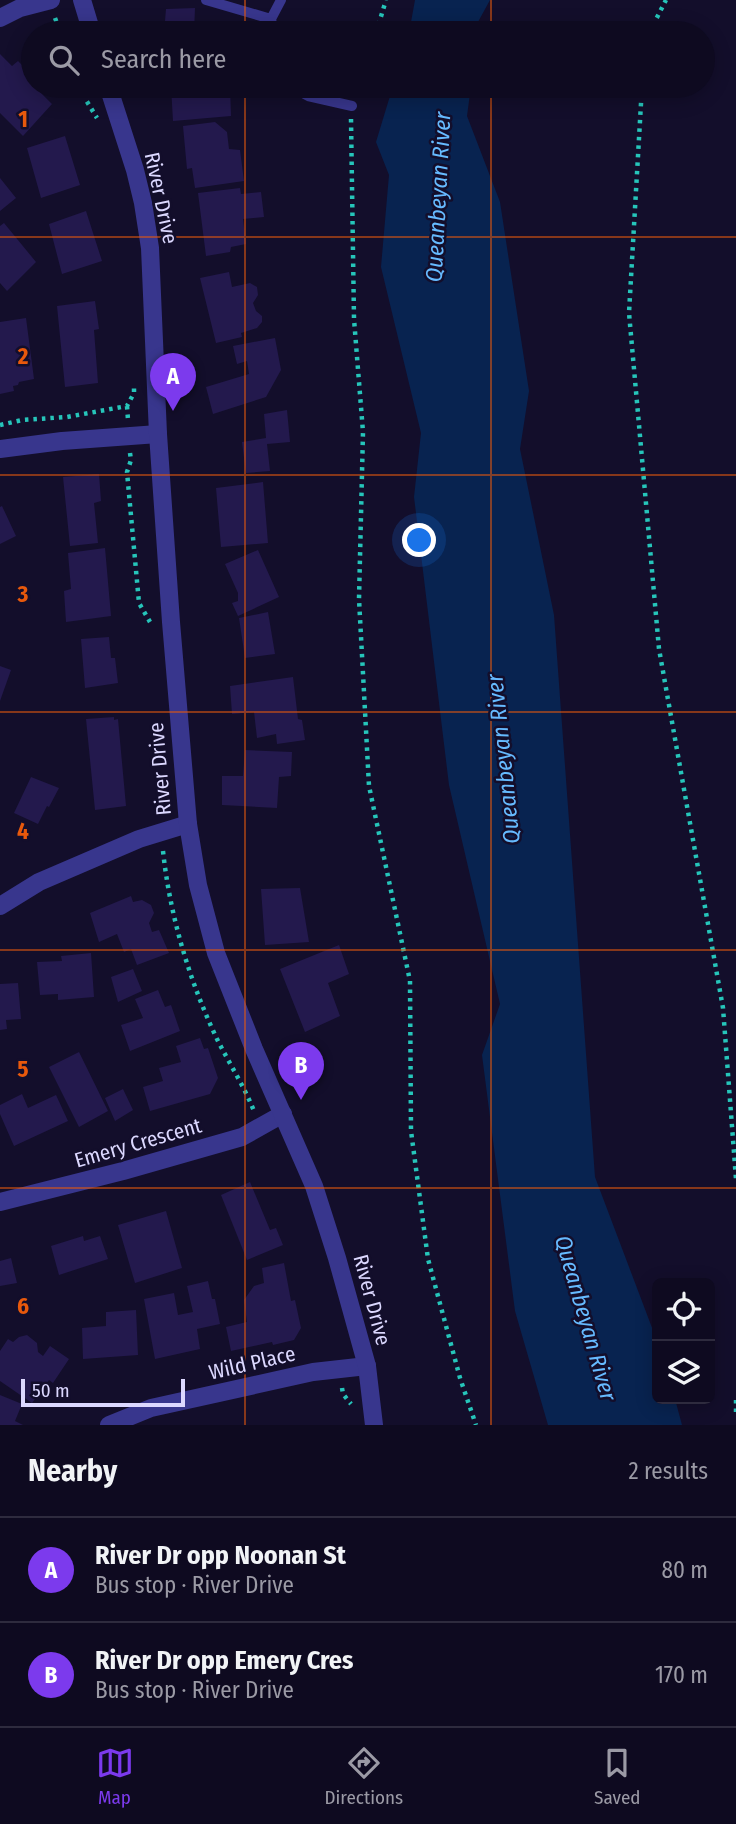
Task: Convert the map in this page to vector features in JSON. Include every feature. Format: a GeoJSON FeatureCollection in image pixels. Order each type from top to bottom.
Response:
{"type":"FeatureCollection","features":[{"type":"Feature","properties":{"kind":"street"},"geometry":{"type":"LineString","coordinates":[[0,18],[20,8],[51,0]]}},
{"type":"Feature","properties":{"kind":"street"},"geometry":{"type":"LineString","coordinates":[[82,0],[88,21]]}},
{"type":"Feature","properties":{"kind":"street","name":"River Drive"},"geometry":{"type":"LineString","coordinates":[[112,98],[135,170],[150,248],[158,435],[171,622],[188,824],[198,885],[216,953],[254,1049],[314,1186],[367,1366],[374,1425]]}},
{"type":"Feature","properties":{"kind":"street"},"geometry":{"type":"LineString","coordinates":[[0,449],[62,441],[158,435]]}},
{"type":"Feature","properties":{"kind":"street"},"geometry":{"type":"LineString","coordinates":[[0,906],[39,882],[139,839],[188,824]]}},
{"type":"Feature","properties":{"kind":"street","name":"Emery Crescent"},"geometry":{"type":"LineString","coordinates":[[0,1202],[242,1137],[283,1114]]}},
{"type":"Feature","properties":{"kind":"street","name":"Wild Place"},"geometry":{"type":"LineString","coordinates":[[109,1425],[151,1408],[313,1372],[367,1366]]}},
{"type":"Feature","properties":{"kind":"lane"},"geometry":{"type":"LineString","coordinates":[[206,0],[271,19],[281,0]]}},
{"type":"Feature","properties":{"kind":"lane"},"geometry":{"type":"LineString","coordinates":[[317,98],[352,106]]}},
{"type":"Feature","properties":{"kind":"path"},"geometry":{"type":"LineString","coordinates":[[380,21],[386,0]]}},
{"type":"Feature","properties":{"kind":"path"},"geometry":{"type":"LineString","coordinates":[[655,21],[666,0]]}},
{"type":"Feature","properties":{"kind":"path"},"geometry":{"type":"LineString","coordinates":[[85,98],[103,128]]}},
{"type":"Feature","properties":{"kind":"path"},"geometry":{"type":"LineString","coordinates":[[641,98],[629,313],[659,649],[723,1008],[736,1179]]}},
{"type":"Feature","properties":{"kind":"path"},"geometry":{"type":"LineString","coordinates":[[352,106],[354,319],[363,432],[359,599],[369,786],[410,981],[411,1131],[428,1259],[460,1378],[476,1425]]}},
{"type":"Feature","properties":{"kind":"path"},"geometry":{"type":"LineString","coordinates":[[134,382],[134,393],[127,406],[131,460],[127,472],[139,603],[150,620],[151,633]]}},
{"type":"Feature","properties":{"kind":"path"},"geometry":{"type":"LineString","coordinates":[[0,425],[127,406]]}},
{"type":"Feature","properties":{"kind":"path"},"geometry":{"type":"LineString","coordinates":[[166,794],[158,805],[166,879],[193,985],[260,1127]]}},
{"type":"Feature","properties":{"kind":"path"},"geometry":{"type":"LineString","coordinates":[[736,1400],[736,1416]]}},
{"type":"Feature","properties":{"kind":"water"},"geometry":{"type":"Polygon","coordinates":[[[415,0],[490,0],[479,21],[411,21],[415,0]]]}},
{"type":"Feature","properties":{"kind":"water","name":"Queanbeyan River"},"geometry":{"type":"Polygon","coordinates":[[[389,98],[469,98],[467,116],[500,202],[529,391],[520,449],[554,615],[595,1177],[652,1328],[652,1404],[676,1404],[682,1425],[548,1425],[515,1311],[482,1055],[500,1004],[449,785],[414,497],[421,433],[381,267],[389,175],[376,142],[389,98]]]}},
{"type":"Feature","properties":{"kind":"building"},"geometry":{"type":"Polygon","coordinates":[[[195,8],[194,21],[165,21],[166,9],[195,8]]]}},
{"type":"Feature","properties":{"kind":"building"},"geometry":{"type":"Polygon","coordinates":[[[0,54],[12,66],[18,61],[21,64],[21,98],[46,98],[52,104],[23,136],[0,113],[0,54]]]}},
{"type":"Feature","properties":{"kind":"building"},"geometry":{"type":"Polygon","coordinates":[[[172,98],[230,98],[231,116],[173,121],[172,98]]]}},
{"type":"Feature","properties":{"kind":"building"},"geometry":{"type":"Polygon","coordinates":[[[215,122],[227,132],[229,149],[240,150],[244,181],[195,188],[192,168],[187,169],[183,126],[215,122]]]}},
{"type":"Feature","properties":{"kind":"building"},"geometry":{"type":"Polygon","coordinates":[[[65,136],[80,185],[41,198],[27,148],[65,136]]]}},
{"type":"Feature","properties":{"kind":"building"},"geometry":{"type":"Polygon","coordinates":[[[0,178],[16,198],[0,211],[0,178]]]}},
{"type":"Feature","properties":{"kind":"building"},"geometry":{"type":"Polygon","coordinates":[[[240,188],[241,194],[261,192],[264,217],[243,219],[246,244],[231,247],[230,252],[206,256],[198,193],[240,188]]]}},
{"type":"Feature","properties":{"kind":"building"},"geometry":{"type":"Polygon","coordinates":[[[86,211],[102,261],[62,274],[49,224],[86,211]]]}},
{"type":"Feature","properties":{"kind":"building"},"geometry":{"type":"Polygon","coordinates":[[[4,223],[36,262],[7,291],[0,283],[0,226],[4,223]]]}},
{"type":"Feature","properties":{"kind":"building"},"geometry":{"type":"Polygon","coordinates":[[[229,272],[232,287],[250,283],[257,287],[258,295],[253,303],[262,316],[262,322],[257,328],[241,333],[242,337],[216,343],[200,278],[229,272]]]}},
{"type":"Feature","properties":{"kind":"building"},"geometry":{"type":"Polygon","coordinates":[[[95,301],[99,329],[94,330],[98,383],[65,387],[57,306],[95,301]]]}},
{"type":"Feature","properties":{"kind":"building"},"geometry":{"type":"Polygon","coordinates":[[[26,318],[34,379],[19,382],[13,386],[14,391],[0,394],[0,322],[26,318]]]}},
{"type":"Feature","properties":{"kind":"building"},"geometry":{"type":"Polygon","coordinates":[[[275,338],[281,370],[266,397],[213,414],[206,387],[249,374],[247,361],[237,364],[233,346],[275,338]]]}},
{"type":"Feature","properties":{"kind":"building"},"geometry":{"type":"Polygon","coordinates":[[[287,410],[290,442],[267,444],[270,471],[246,473],[242,442],[266,438],[264,414],[287,410]]]}},
{"type":"Feature","properties":{"kind":"building"},"geometry":{"type":"Polygon","coordinates":[[[99,474],[101,501],[94,503],[98,543],[70,546],[63,477],[99,474]]]}},
{"type":"Feature","properties":{"kind":"building"},"geometry":{"type":"Polygon","coordinates":[[[263,482],[268,543],[221,547],[216,488],[263,482]]]}},
{"type":"Feature","properties":{"kind":"building"},"geometry":{"type":"Polygon","coordinates":[[[2,506],[16,536],[0,544],[0,507],[2,506]]]}},
{"type":"Feature","properties":{"kind":"building"},"geometry":{"type":"Polygon","coordinates":[[[105,548],[111,616],[66,622],[64,591],[71,589],[68,553],[105,548]]]}},
{"type":"Feature","properties":{"kind":"building"},"geometry":{"type":"Polygon","coordinates":[[[258,550],[279,597],[238,616],[232,603],[238,601],[238,593],[225,564],[258,550]]]}},
{"type":"Feature","properties":{"kind":"building"},"geometry":{"type":"Polygon","coordinates":[[[268,612],[275,654],[245,658],[239,618],[268,612]]]}},
{"type":"Feature","properties":{"kind":"building"},"geometry":{"type":"Polygon","coordinates":[[[109,637],[118,683],[85,688],[81,639],[109,637]]]}},
{"type":"Feature","properties":{"kind":"building"},"geometry":{"type":"Polygon","coordinates":[[[0,666],[11,670],[0,701],[0,666]]]}},
{"type":"Feature","properties":{"kind":"building"},"geometry":{"type":"Polygon","coordinates":[[[293,677],[298,719],[302,720],[305,740],[277,744],[276,734],[257,738],[254,712],[232,714],[230,686],[293,677]]]}},
{"type":"Feature","properties":{"kind":"building"},"geometry":{"type":"Polygon","coordinates":[[[114,717],[114,720],[118,719],[126,806],[95,810],[86,719],[114,717]]]}},
{"type":"Feature","properties":{"kind":"building"},"geometry":{"type":"Polygon","coordinates":[[[245,750],[292,752],[291,776],[279,777],[277,808],[222,805],[222,776],[243,776],[245,750]]]}},
{"type":"Feature","properties":{"kind":"building"},"geometry":{"type":"Polygon","coordinates":[[[31,777],[59,788],[38,824],[14,813],[31,777]]]}},
{"type":"Feature","properties":{"kind":"building"},"geometry":{"type":"Polygon","coordinates":[[[300,888],[309,942],[265,945],[261,889],[300,888]]]}},
{"type":"Feature","properties":{"kind":"building"},"geometry":{"type":"Polygon","coordinates":[[[131,896],[133,902],[142,900],[151,905],[154,913],[149,923],[152,932],[159,930],[169,953],[137,965],[131,949],[124,952],[117,934],[99,942],[90,913],[131,896]]]}},
{"type":"Feature","properties":{"kind":"building"},"geometry":{"type":"Polygon","coordinates":[[[339,945],[349,974],[328,983],[340,1016],[305,1032],[280,969],[339,945]]]}},
{"type":"Feature","properties":{"kind":"building"},"geometry":{"type":"Polygon","coordinates":[[[91,953],[94,997],[58,1000],[58,994],[40,995],[37,962],[62,961],[61,956],[91,953]]]}},
{"type":"Feature","properties":{"kind":"building"},"geometry":{"type":"Polygon","coordinates":[[[133,969],[142,991],[118,1002],[111,977],[133,969]]]}},
{"type":"Feature","properties":{"kind":"building"},"geometry":{"type":"Polygon","coordinates":[[[18,983],[21,1019],[6,1020],[7,1029],[0,1030],[0,984],[18,983]]]}},
{"type":"Feature","properties":{"kind":"building"},"geometry":{"type":"Polygon","coordinates":[[[158,990],[165,1007],[171,1005],[180,1031],[130,1051],[121,1025],[143,1018],[135,999],[158,990]]]}},
{"type":"Feature","properties":{"kind":"building"},"geometry":{"type":"Polygon","coordinates":[[[200,1038],[204,1049],[208,1048],[218,1078],[210,1094],[150,1111],[143,1087],[163,1081],[159,1068],[181,1062],[176,1046],[200,1038]]]}},
{"type":"Feature","properties":{"kind":"building"},"geometry":{"type":"Polygon","coordinates":[[[79,1052],[108,1111],[79,1127],[49,1067],[79,1052]]]}},
{"type":"Feature","properties":{"kind":"building"},"geometry":{"type":"Polygon","coordinates":[[[123,1089],[133,1110],[115,1121],[105,1098],[123,1089]]]}},
{"type":"Feature","properties":{"kind":"building"},"geometry":{"type":"Polygon","coordinates":[[[22,1094],[28,1108],[56,1095],[68,1121],[14,1146],[0,1114],[0,1105],[22,1094]]]}},
{"type":"Feature","properties":{"kind":"building"},"geometry":{"type":"Polygon","coordinates":[[[250,1182],[270,1230],[276,1228],[283,1245],[247,1260],[221,1195],[250,1182]]]}},
{"type":"Feature","properties":{"kind":"building"},"geometry":{"type":"Polygon","coordinates":[[[166,1211],[182,1268],[135,1283],[118,1225],[166,1211]]]}},
{"type":"Feature","properties":{"kind":"building"},"geometry":{"type":"Polygon","coordinates":[[[83,1236],[84,1241],[100,1236],[108,1259],[59,1275],[51,1246],[83,1236]]]}},
{"type":"Feature","properties":{"kind":"building"},"geometry":{"type":"Polygon","coordinates":[[[11,1258],[17,1283],[0,1286],[0,1261],[11,1258]]]}},
{"type":"Feature","properties":{"kind":"building"},"geometry":{"type":"Polygon","coordinates":[[[284,1263],[291,1301],[295,1300],[301,1328],[294,1340],[231,1351],[226,1327],[247,1322],[244,1300],[254,1286],[264,1283],[262,1268],[284,1263]]]}},
{"type":"Feature","properties":{"kind":"building"},"geometry":{"type":"Polygon","coordinates":[[[208,1281],[220,1324],[197,1329],[200,1349],[155,1359],[144,1299],[174,1293],[178,1315],[193,1312],[187,1286],[208,1281]]]}},
{"type":"Feature","properties":{"kind":"building"},"geometry":{"type":"Polygon","coordinates":[[[136,1310],[138,1355],[83,1359],[82,1328],[106,1326],[106,1312],[136,1310]]]}},
{"type":"Feature","properties":{"kind":"building"},"geometry":{"type":"Polygon","coordinates":[[[27,1335],[37,1343],[38,1352],[43,1356],[50,1346],[69,1359],[53,1383],[49,1380],[32,1403],[0,1381],[0,1351],[8,1339],[13,1342],[27,1335]]]}},
{"type":"Feature","properties":{"kind":"building"},"geometry":{"type":"Polygon","coordinates":[[[0,1395],[22,1404],[15,1421],[23,1425],[0,1425],[0,1395]]]}},
{"type":"Feature","properties":{"kind":"place","name":"River Dr opp Noonan St"},"geometry":{"type":"Point","coordinates":[173,411]}},
{"type":"Feature","properties":{"kind":"place","name":"River Dr opp Emery Cres"},"geometry":{"type":"Point","coordinates":[301,1100]}}]}
